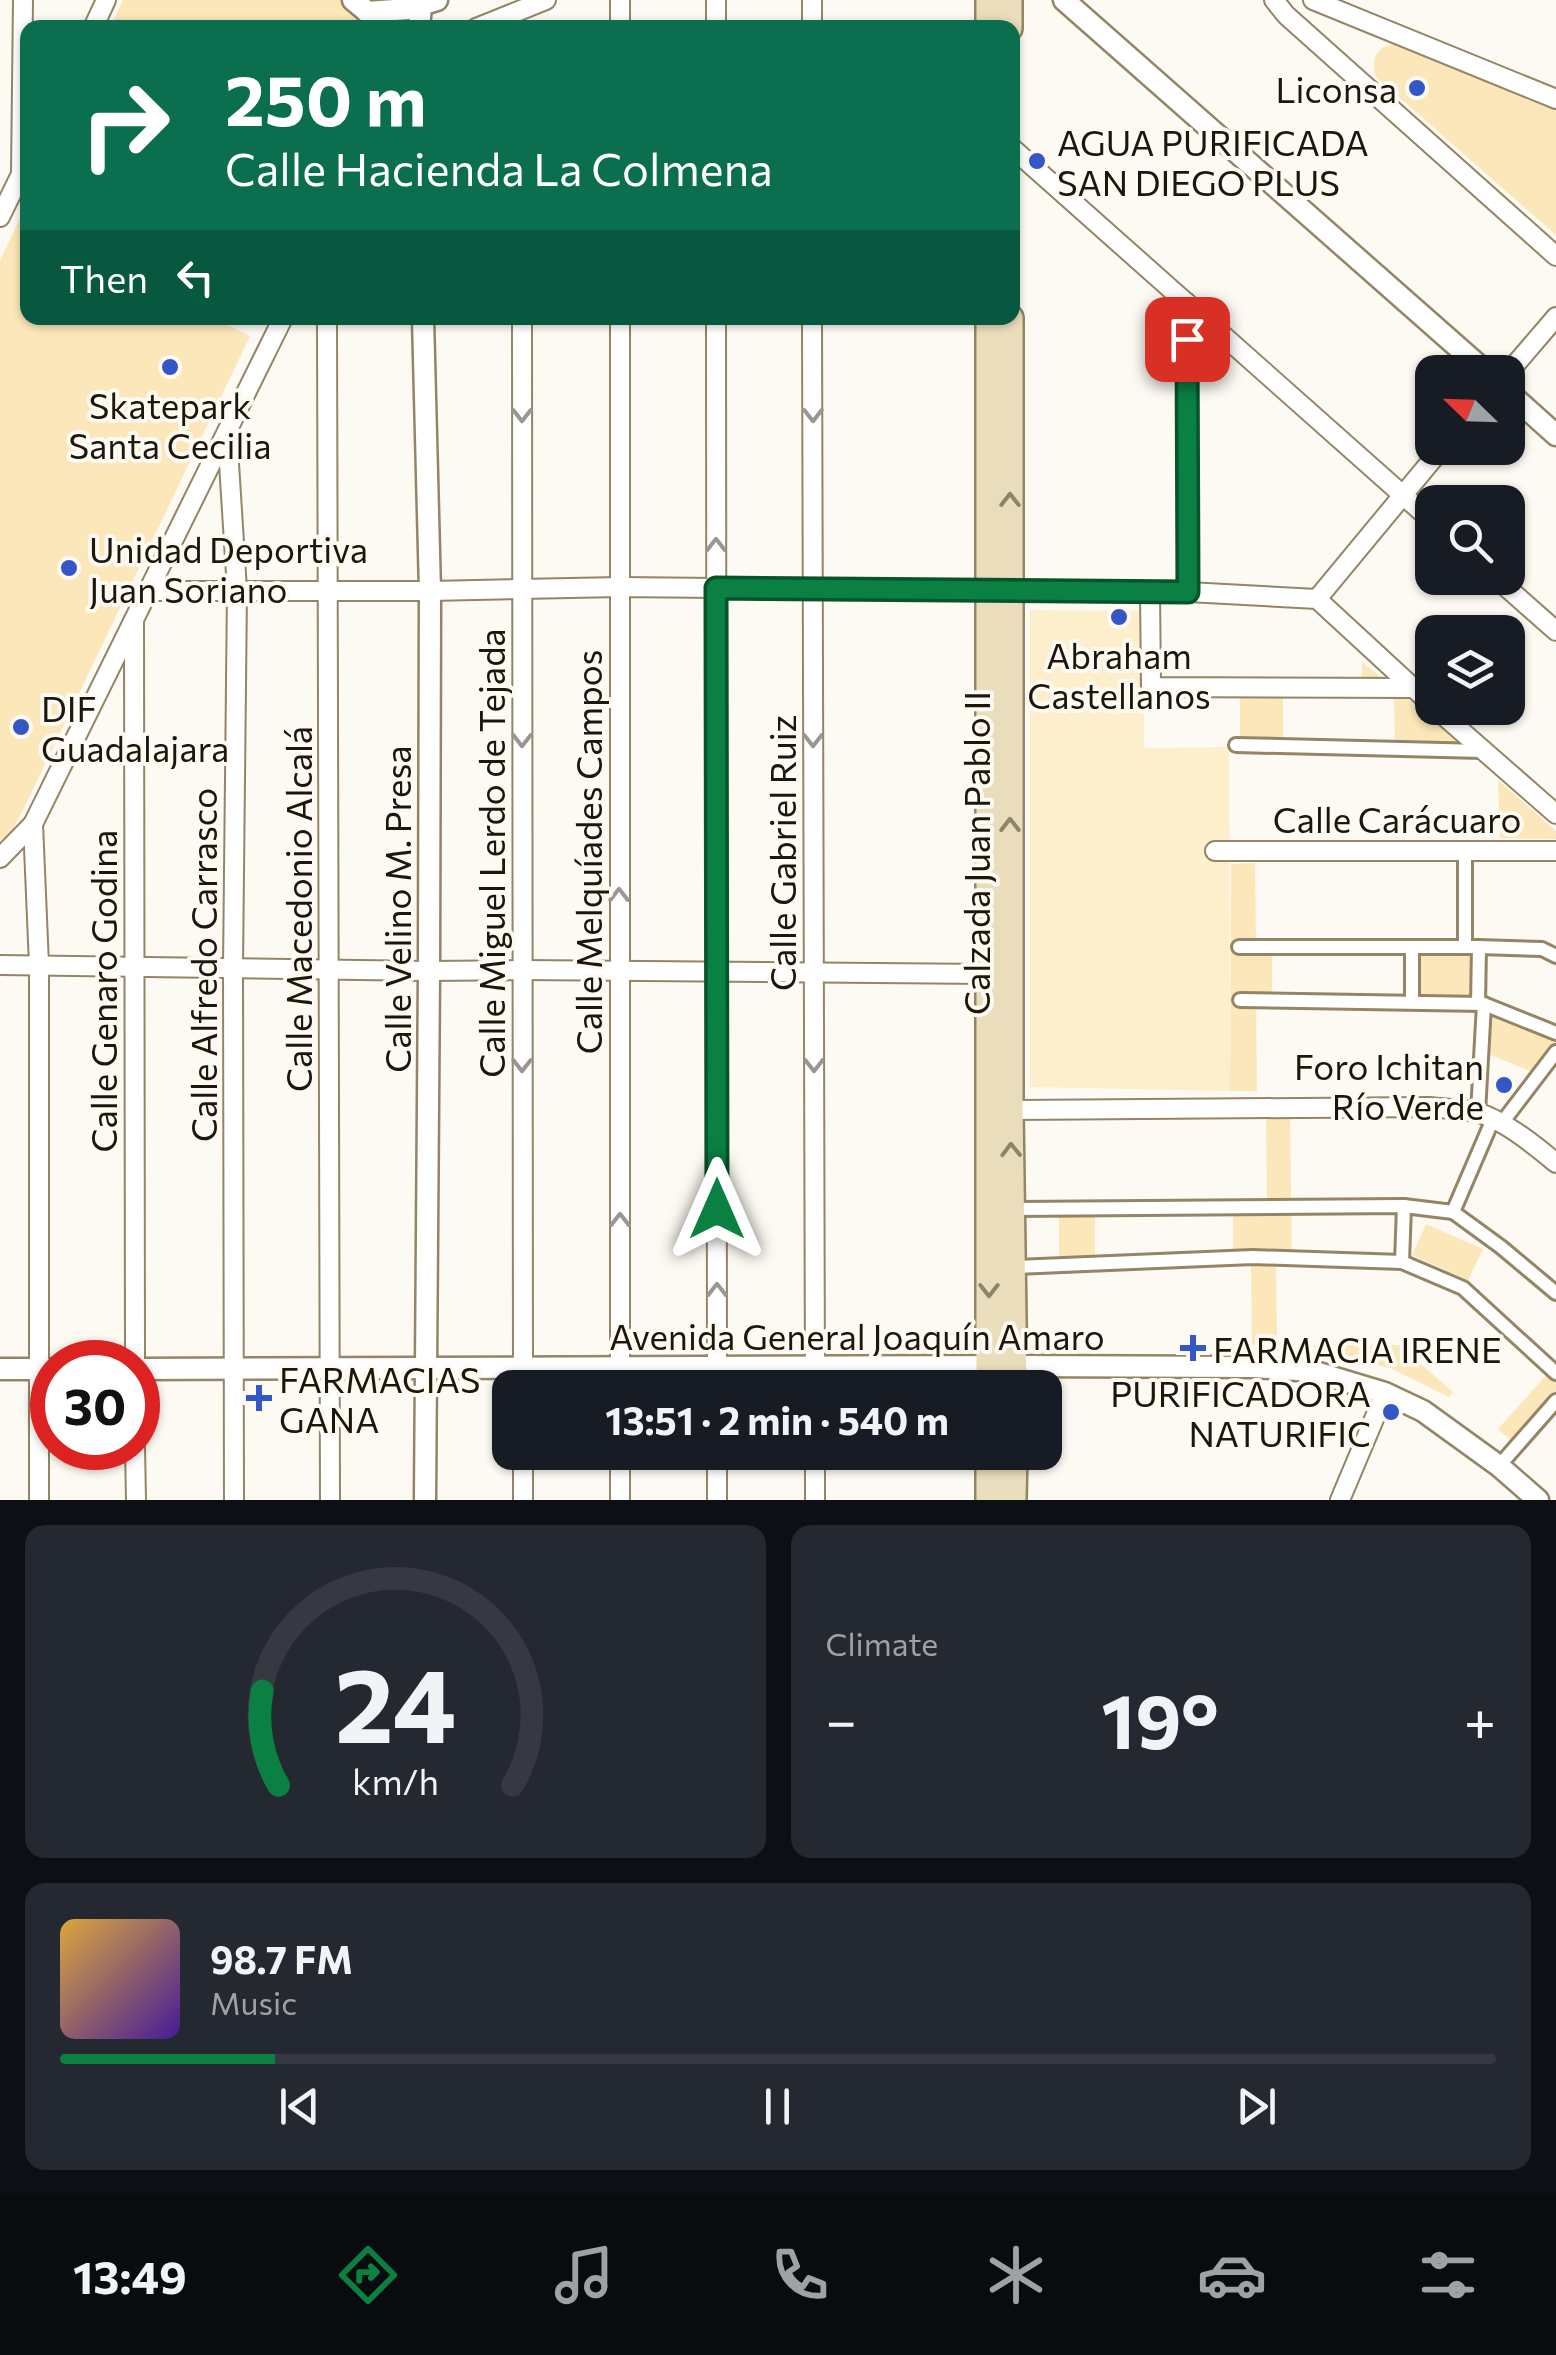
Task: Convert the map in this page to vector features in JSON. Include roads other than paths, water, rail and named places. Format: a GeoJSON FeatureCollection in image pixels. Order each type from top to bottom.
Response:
{"type":"FeatureCollection","features":[{"type":"Feature","properties":{"kind":"main road","name":"Calzada Juan Pablo II"},"geometry":{"type":"LineString","coordinates":[[989,325],[1000,590],[1014,1267],[1003,1370]]}},
{"type":"Feature","properties":{"kind":"main road","name":"Calzada Juan Pablo II"},"geometry":{"type":"LineString","coordinates":[[1002,1370],[989,974],[1010,325]]}},
{"type":"Feature","properties":{"kind":"main road"},"geometry":{"type":"LineString","coordinates":[[990,1470],[990,1500]]}},
{"type":"Feature","properties":{"kind":"main road"},"geometry":{"type":"LineString","coordinates":[[1013,1500],[1014,1470]]}},
{"type":"Feature","properties":{"kind":"street"},"geometry":{"type":"LineString","coordinates":[[521,12],[546,0]]}},
{"type":"Feature","properties":{"kind":"street"},"geometry":{"type":"LineString","coordinates":[[1064,0],[1467,355]]}},
{"type":"Feature","properties":{"kind":"street"},"geometry":{"type":"LineString","coordinates":[[1274,0],[1286,15],[1556,256]]}},
{"type":"Feature","properties":{"kind":"street"},"geometry":{"type":"LineString","coordinates":[[1314,0],[1556,99]]}},
{"type":"Feature","properties":{"kind":"street"},"geometry":{"type":"LineString","coordinates":[[360,6],[408,9],[429,3]]}},
{"type":"Feature","properties":{"kind":"street"},"geometry":{"type":"LineString","coordinates":[[1020,155],[1415,506]]}},
{"type":"Feature","properties":{"kind":"street"},"geometry":{"type":"LineString","coordinates":[[0,217],[20,175]]}},
{"type":"Feature","properties":{"kind":"street"},"geometry":{"type":"LineString","coordinates":[[1187,303],[1188,592]]}},
{"type":"Feature","properties":{"kind":"street"},"geometry":{"type":"LineString","coordinates":[[1523,355],[1556,316]]}},
{"type":"Feature","properties":{"kind":"street"},"geometry":{"type":"LineString","coordinates":[[0,858],[33,824],[280,325]]}},
{"type":"Feature","properties":{"kind":"street","name":"Calle Macedonio Alcalá"},"geometry":{"type":"LineString","coordinates":[[327,325],[330,1500]]}},
{"type":"Feature","properties":{"kind":"street","name":"Calle Velino M. Presa"},"geometry":{"type":"LineString","coordinates":[[423,325],[430,591],[425,1500]]}},
{"type":"Feature","properties":{"kind":"street","name":"Calle Miguel Lerdo de Tejada"},"geometry":{"type":"LineString","coordinates":[[522,325],[523,1370]]}},
{"type":"Feature","properties":{"kind":"street","name":"Calle Melquíades Campos"},"geometry":{"type":"LineString","coordinates":[[620,325],[620,1370]]}},
{"type":"Feature","properties":{"kind":"street"},"geometry":{"type":"LineString","coordinates":[[716,325],[717,1370]]}},
{"type":"Feature","properties":{"kind":"street","name":"Calle Gabriel Ruiz"},"geometry":{"type":"LineString","coordinates":[[812,325],[815,1370]]}},
{"type":"Feature","properties":{"kind":"street"},"geometry":{"type":"LineString","coordinates":[[1525,407],[1556,435]]}},
{"type":"Feature","properties":{"kind":"street","name":"Calle Alfredo Carrasco"},"geometry":{"type":"LineString","coordinates":[[226,432],[237,590],[234,1500]]}},
{"type":"Feature","properties":{"kind":"street"},"geometry":{"type":"LineString","coordinates":[[1316,599],[1427,465]]}},
{"type":"Feature","properties":{"kind":"street"},"geometry":{"type":"LineString","coordinates":[[146,591],[813,588],[1150,591],[1316,599],[1414,688]]}},
{"type":"Feature","properties":{"kind":"street"},"geometry":{"type":"LineString","coordinates":[[1150,591],[1150,687],[1414,688]]}},
{"type":"Feature","properties":{"kind":"street"},"geometry":{"type":"LineString","coordinates":[[1515,595],[1556,631]]}},
{"type":"Feature","properties":{"kind":"street","name":"Calle Genaro Godina"},"geometry":{"type":"LineString","coordinates":[[134,620],[136,1340]]}},
{"type":"Feature","properties":{"kind":"street"},"geometry":{"type":"LineString","coordinates":[[1455,725],[1556,814]]}},
{"type":"Feature","properties":{"kind":"street"},"geometry":{"type":"LineString","coordinates":[[1236,744],[1484,751]]}},
{"type":"Feature","properties":{"kind":"street"},"geometry":{"type":"LineString","coordinates":[[33,824],[45,1340]]}},
{"type":"Feature","properties":{"kind":"street"},"geometry":{"type":"LineString","coordinates":[[1466,850],[1472,947],[1491,1119]]}},
{"type":"Feature","properties":{"kind":"street","name":"Calle Carácuaro"},"geometry":{"type":"LineString","coordinates":[[1215,851],[1556,850]]}},
{"type":"Feature","properties":{"kind":"street"},"geometry":{"type":"LineString","coordinates":[[1239,947],[1472,947],[1542,949],[1556,956]]}},
{"type":"Feature","properties":{"kind":"street"},"geometry":{"type":"LineString","coordinates":[[1412,947],[1412,1002]]}},
{"type":"Feature","properties":{"kind":"street"},"geometry":{"type":"LineString","coordinates":[[0,965],[989,974]]}},
{"type":"Feature","properties":{"kind":"street"},"geometry":{"type":"LineString","coordinates":[[1240,1000],[1481,1004],[1556,1033]]}},
{"type":"Feature","properties":{"kind":"street"},"geometry":{"type":"LineString","coordinates":[[1454,1212],[1491,1119],[1556,1052]]}},
{"type":"Feature","properties":{"kind":"street"},"geometry":{"type":"LineString","coordinates":[[1010,1110],[1430,1107],[1491,1119],[1538,1147],[1556,1163]]}},
{"type":"Feature","properties":{"kind":"street"},"geometry":{"type":"LineString","coordinates":[[1402,1262],[1404,1206]]}},
{"type":"Feature","properties":{"kind":"street"},"geometry":{"type":"LineString","coordinates":[[1012,1208],[1404,1206],[1454,1212],[1556,1293]]}},
{"type":"Feature","properties":{"kind":"street"},"geometry":{"type":"LineString","coordinates":[[1014,1267],[1252,1257],[1402,1262],[1463,1288],[1553,1364]]}},
{"type":"Feature","properties":{"kind":"street","name":"Avenida General Joaquín Amaro"},"geometry":{"type":"LineString","coordinates":[[160,1367],[425,1368],[492,1375]]}},
{"type":"Feature","properties":{"kind":"street","name":"Avenida General Joaquín Amaro"},"geometry":{"type":"LineString","coordinates":[[1062,1375],[1254,1367],[1312,1371],[1385,1394],[1424,1412],[1499,1466],[1538,1500]]}},
{"type":"Feature","properties":{"kind":"street"},"geometry":{"type":"LineString","coordinates":[[0,1370],[30,1369]]}},
{"type":"Feature","properties":{"kind":"street"},"geometry":{"type":"LineString","coordinates":[[1340,1500],[1385,1394]]}},
{"type":"Feature","properties":{"kind":"street"},"geometry":{"type":"LineString","coordinates":[[1499,1466],[1556,1402]]}},
{"type":"Feature","properties":{"kind":"street"},"geometry":{"type":"LineString","coordinates":[[39,1500],[41,1470]]}},
{"type":"Feature","properties":{"kind":"street"},"geometry":{"type":"LineString","coordinates":[[136,1470],[136,1500]]}},
{"type":"Feature","properties":{"kind":"street"},"geometry":{"type":"LineString","coordinates":[[523,1470],[523,1500]]}},
{"type":"Feature","properties":{"kind":"street"},"geometry":{"type":"LineString","coordinates":[[620,1470],[620,1500]]}},
{"type":"Feature","properties":{"kind":"street"},"geometry":{"type":"LineString","coordinates":[[717,1470],[717,1500]]}},
{"type":"Feature","properties":{"kind":"street"},"geometry":{"type":"LineString","coordinates":[[815,1470],[815,1500]]}},
{"type":"Feature","properties":{"kind":"place","name":"Liconsa"},"geometry":{"type":"Point","coordinates":[1417,88]}},
{"type":"Feature","properties":{"kind":"place","name":"AGUA PURIFICADA SAN DIEGO PLUS"},"geometry":{"type":"Point","coordinates":[1037,161]}},
{"type":"Feature","properties":{"kind":"place","name":"Skatepark Santa Cecilia"},"geometry":{"type":"Point","coordinates":[170,367]}},
{"type":"Feature","properties":{"kind":"place","name":"Unidad Deportiva Juan Soriano"},"geometry":{"type":"Point","coordinates":[69,568]}},
{"type":"Feature","properties":{"kind":"place","name":"Abraham Castellanos"},"geometry":{"type":"Point","coordinates":[1119,617]}},
{"type":"Feature","properties":{"kind":"place","name":"DIF Guadalajara"},"geometry":{"type":"Point","coordinates":[21,727]}},
{"type":"Feature","properties":{"kind":"place","name":"Foro Ichitan Río Verde"},"geometry":{"type":"Point","coordinates":[1504,1085]}},
{"type":"Feature","properties":{"kind":"place","name":"FARMACIA IRENE"},"geometry":{"type":"Point","coordinates":[1193,1348]}},
{"type":"Feature","properties":{"kind":"place","name":"FARMACIAS GANA"},"geometry":{"type":"Point","coordinates":[259,1398]}},
{"type":"Feature","properties":{"kind":"place","name":"PURIFICADORA NATURIFIC"},"geometry":{"type":"Point","coordinates":[1391,1412]}}]}
